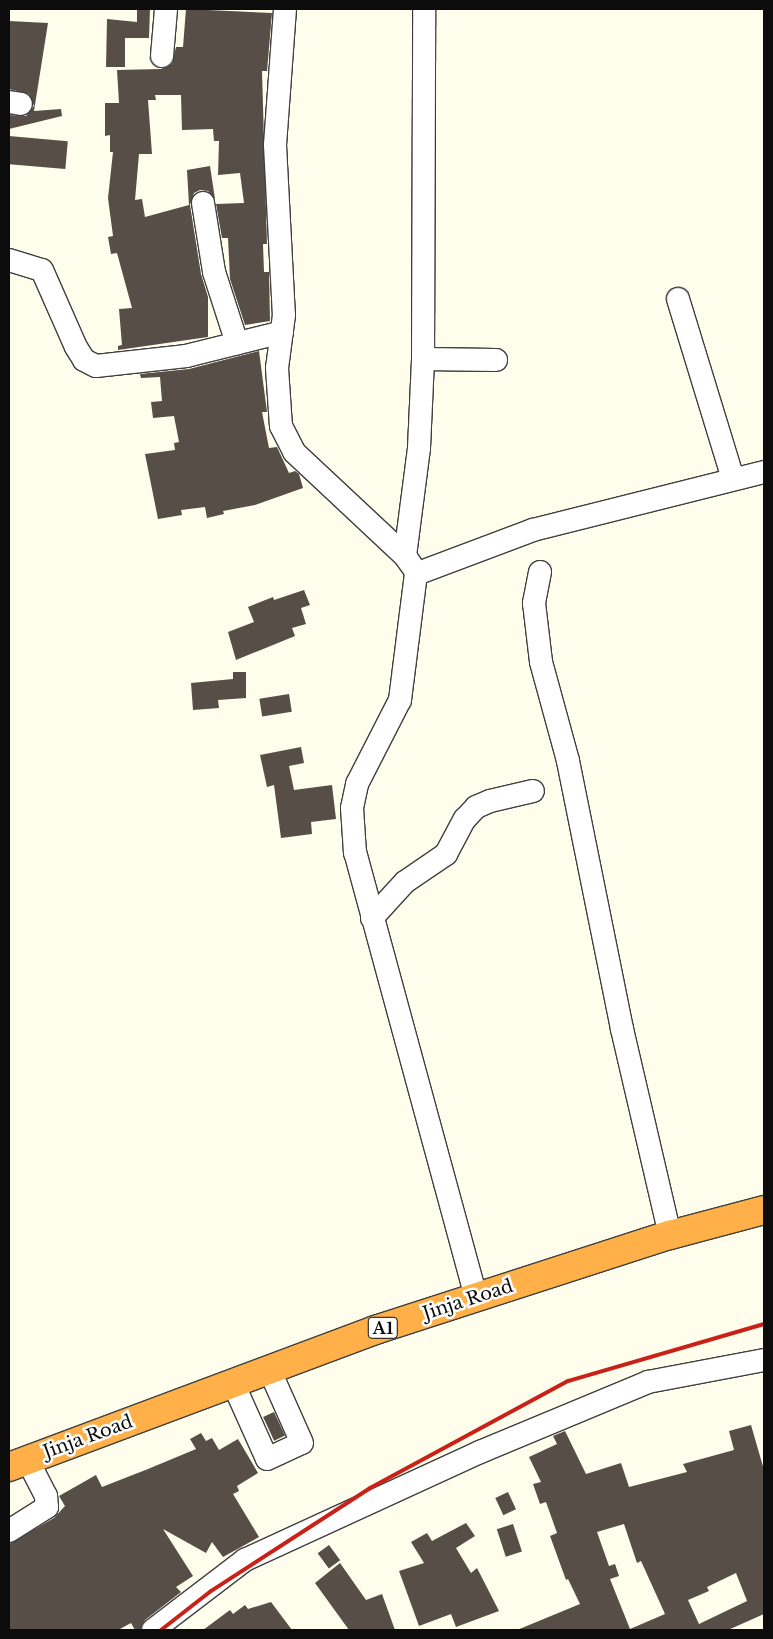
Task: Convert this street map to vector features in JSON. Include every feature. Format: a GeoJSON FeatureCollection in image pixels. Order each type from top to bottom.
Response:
{"type":"FeatureCollection","features":[{"type":"Feature","properties":{"kind":"highway","name":"Jinja Road"},"geometry":{"type":"LineString","coordinates":[[16,1459],[476,1297],[670,1235],[764,1210]]}},
{"type":"Feature","properties":{"kind":"street"},"geometry":{"type":"LineString","coordinates":[[162,56],[166,9]]}},
{"type":"Feature","properties":{"kind":"street"},"geometry":{"type":"LineString","coordinates":[[285,9],[274,145],[283,270],[282,332],[277,368],[280,426],[288,444],[410,565]]}},
{"type":"Feature","properties":{"kind":"street"},"geometry":{"type":"LineString","coordinates":[[424,9],[423,359],[419,448],[400,700],[357,784],[352,808],[356,853],[372,918],[476,1297]]}},
{"type":"Feature","properties":{"kind":"street"},"geometry":{"type":"LineString","coordinates":[[204,203],[214,272],[238,343]]}},
{"type":"Feature","properties":{"kind":"street"},"geometry":{"type":"LineString","coordinates":[[9,260],[42,270],[76,347],[91,364],[105,367],[138,363],[282,332]]}},
{"type":"Feature","properties":{"kind":"street"},"geometry":{"type":"LineString","coordinates":[[678,299],[733,479]]}},
{"type":"Feature","properties":{"kind":"street"},"geometry":{"type":"LineString","coordinates":[[423,359],[496,360]]}},
{"type":"Feature","properties":{"kind":"street"},"geometry":{"type":"LineString","coordinates":[[410,565],[533,530],[764,472]]}},
{"type":"Feature","properties":{"kind":"street"},"geometry":{"type":"LineString","coordinates":[[540,572],[534,603],[541,662],[568,761],[622,1029],[670,1235]]}},
{"type":"Feature","properties":{"kind":"street"},"geometry":{"type":"LineString","coordinates":[[372,918],[405,882],[446,854],[465,819],[476,807],[490,801],[533,791]]}},
{"type":"Feature","properties":{"kind":"street"},"geometry":{"type":"LineString","coordinates":[[153,1630],[245,1560],[480,1452],[648,1382],[764,1360]]}},
{"type":"Feature","properties":{"kind":"street"},"geometry":{"type":"LineString","coordinates":[[233,1383],[267,1459],[302,1444],[269,1369]]}},
{"type":"Feature","properties":{"kind":"street"},"geometry":{"type":"LineString","coordinates":[[9,1531],[46,1507],[46,1496],[16,1459]]}},
{"type":"Feature","properties":{"kind":"building"},"geometry":{"type":"Polygon","coordinates":[[[137,9],[150,9],[149,38],[125,38],[125,67],[106,67],[107,19],[137,22],[137,9]]]}},
{"type":"Feature","properties":{"kind":"building"},"geometry":{"type":"Polygon","coordinates":[[[186,9],[272,13],[267,71],[262,71],[267,244],[263,244],[264,272],[269,272],[270,321],[245,325],[230,279],[228,238],[222,238],[216,204],[244,203],[240,173],[218,175],[219,141],[214,141],[213,129],[182,130],[181,95],[155,95],[156,100],[148,100],[152,154],[139,154],[135,200],[142,199],[145,217],[189,205],[187,170],[210,166],[215,199],[208,191],[200,190],[194,193],[190,205],[201,274],[208,297],[208,337],[118,350],[118,346],[122,345],[119,309],[132,308],[117,253],[111,254],[108,237],[113,236],[108,198],[113,152],[110,152],[110,135],[105,136],[105,103],[119,103],[117,70],[161,69],[172,64],[176,47],[183,47],[186,9]]]}},
{"type":"Feature","properties":{"kind":"building"},"geometry":{"type":"Polygon","coordinates":[[[9,21],[48,23],[34,111],[61,109],[62,116],[9,129],[9,115],[26,116],[34,106],[29,94],[9,89],[9,21]]]}},
{"type":"Feature","properties":{"kind":"building"},"geometry":{"type":"Polygon","coordinates":[[[9,136],[68,141],[65,169],[9,164],[9,136]]]}},
{"type":"Feature","properties":{"kind":"building"},"geometry":{"type":"Polygon","coordinates":[[[259,351],[267,412],[262,412],[269,448],[277,447],[289,473],[295,471],[299,474],[303,488],[255,505],[223,511],[224,514],[207,518],[205,507],[181,510],[182,515],[158,519],[145,454],[175,450],[174,443],[179,442],[174,416],[153,418],[151,402],[162,401],[160,377],[141,378],[140,374],[189,369],[259,351]]]}},
{"type":"Feature","properties":{"kind":"building"},"geometry":{"type":"Polygon","coordinates":[[[304,590],[310,605],[301,608],[306,624],[292,628],[295,636],[236,660],[228,632],[254,622],[248,607],[273,597],[274,600],[304,590]]]}},
{"type":"Feature","properties":{"kind":"building"},"geometry":{"type":"Polygon","coordinates":[[[233,672],[246,672],[246,698],[218,700],[219,708],[193,710],[191,683],[233,679],[233,672]]]}},
{"type":"Feature","properties":{"kind":"building"},"geometry":{"type":"Polygon","coordinates":[[[289,694],[292,712],[262,716],[259,699],[289,694]]]}},
{"type":"Feature","properties":{"kind":"building"},"geometry":{"type":"Polygon","coordinates":[[[301,747],[304,763],[289,766],[294,790],[332,785],[336,819],[311,822],[312,834],[281,838],[274,785],[267,787],[260,755],[301,747]]]}},
{"type":"Feature","properties":{"kind":"building"},"geometry":{"type":"Polygon","coordinates":[[[274,1412],[285,1436],[274,1441],[263,1417],[274,1412]]]}},
{"type":"Feature","properties":{"kind":"building"},"geometry":{"type":"Polygon","coordinates":[[[751,1425],[764,1470],[764,1614],[728,1630],[517,1630],[580,1604],[568,1579],[566,1580],[550,1536],[557,1533],[546,1502],[540,1504],[533,1484],[541,1482],[529,1457],[557,1444],[553,1436],[565,1431],[586,1474],[621,1463],[629,1487],[687,1472],[683,1464],[734,1450],[729,1431],[751,1425]],[[624,1524],[597,1532],[609,1566],[615,1564],[619,1576],[610,1579],[630,1629],[665,1614],[641,1561],[637,1563],[624,1524]],[[736,1573],[707,1587],[709,1591],[688,1600],[699,1624],[747,1601],[736,1573]]]}},
{"type":"Feature","properties":{"kind":"building"},"geometry":{"type":"Polygon","coordinates":[[[201,1433],[206,1441],[212,1438],[219,1450],[238,1439],[258,1473],[237,1486],[239,1491],[233,1494],[259,1537],[223,1557],[212,1542],[206,1553],[163,1529],[193,1576],[176,1587],[181,1592],[145,1620],[140,1630],[135,1630],[131,1623],[118,1630],[9,1630],[9,1544],[54,1518],[65,1506],[59,1496],[96,1475],[102,1487],[196,1449],[190,1439],[201,1433]]]}},
{"type":"Feature","properties":{"kind":"building"},"geometry":{"type":"Polygon","coordinates":[[[508,1492],[516,1509],[503,1515],[495,1498],[508,1492]]]}},
{"type":"Feature","properties":{"kind":"building"},"geometry":{"type":"Polygon","coordinates":[[[466,1523],[475,1536],[456,1548],[471,1573],[477,1568],[499,1611],[456,1627],[451,1614],[419,1626],[399,1571],[424,1563],[411,1542],[427,1533],[432,1541],[466,1523]]]}},
{"type":"Feature","properties":{"kind":"building"},"geometry":{"type":"Polygon","coordinates":[[[513,1524],[522,1552],[506,1557],[497,1529],[513,1524]]]}},
{"type":"Feature","properties":{"kind":"building"},"geometry":{"type":"Polygon","coordinates":[[[329,1545],[340,1560],[329,1569],[318,1553],[329,1545]]]}},
{"type":"Feature","properties":{"kind":"building"},"geometry":{"type":"Polygon","coordinates":[[[340,1563],[366,1600],[382,1594],[395,1630],[349,1630],[315,1583],[340,1563]]]}},
{"type":"Feature","properties":{"kind":"building"},"geometry":{"type":"Polygon","coordinates":[[[271,1602],[292,1630],[203,1630],[230,1610],[233,1614],[245,1605],[248,1609],[271,1602]]]}},
{"type":"Feature","properties":{"kind":"railway"},"geometry":{"type":"LineString","coordinates":[[161,1630],[211,1591],[370,1488],[568,1381],[764,1324]]}}]}
